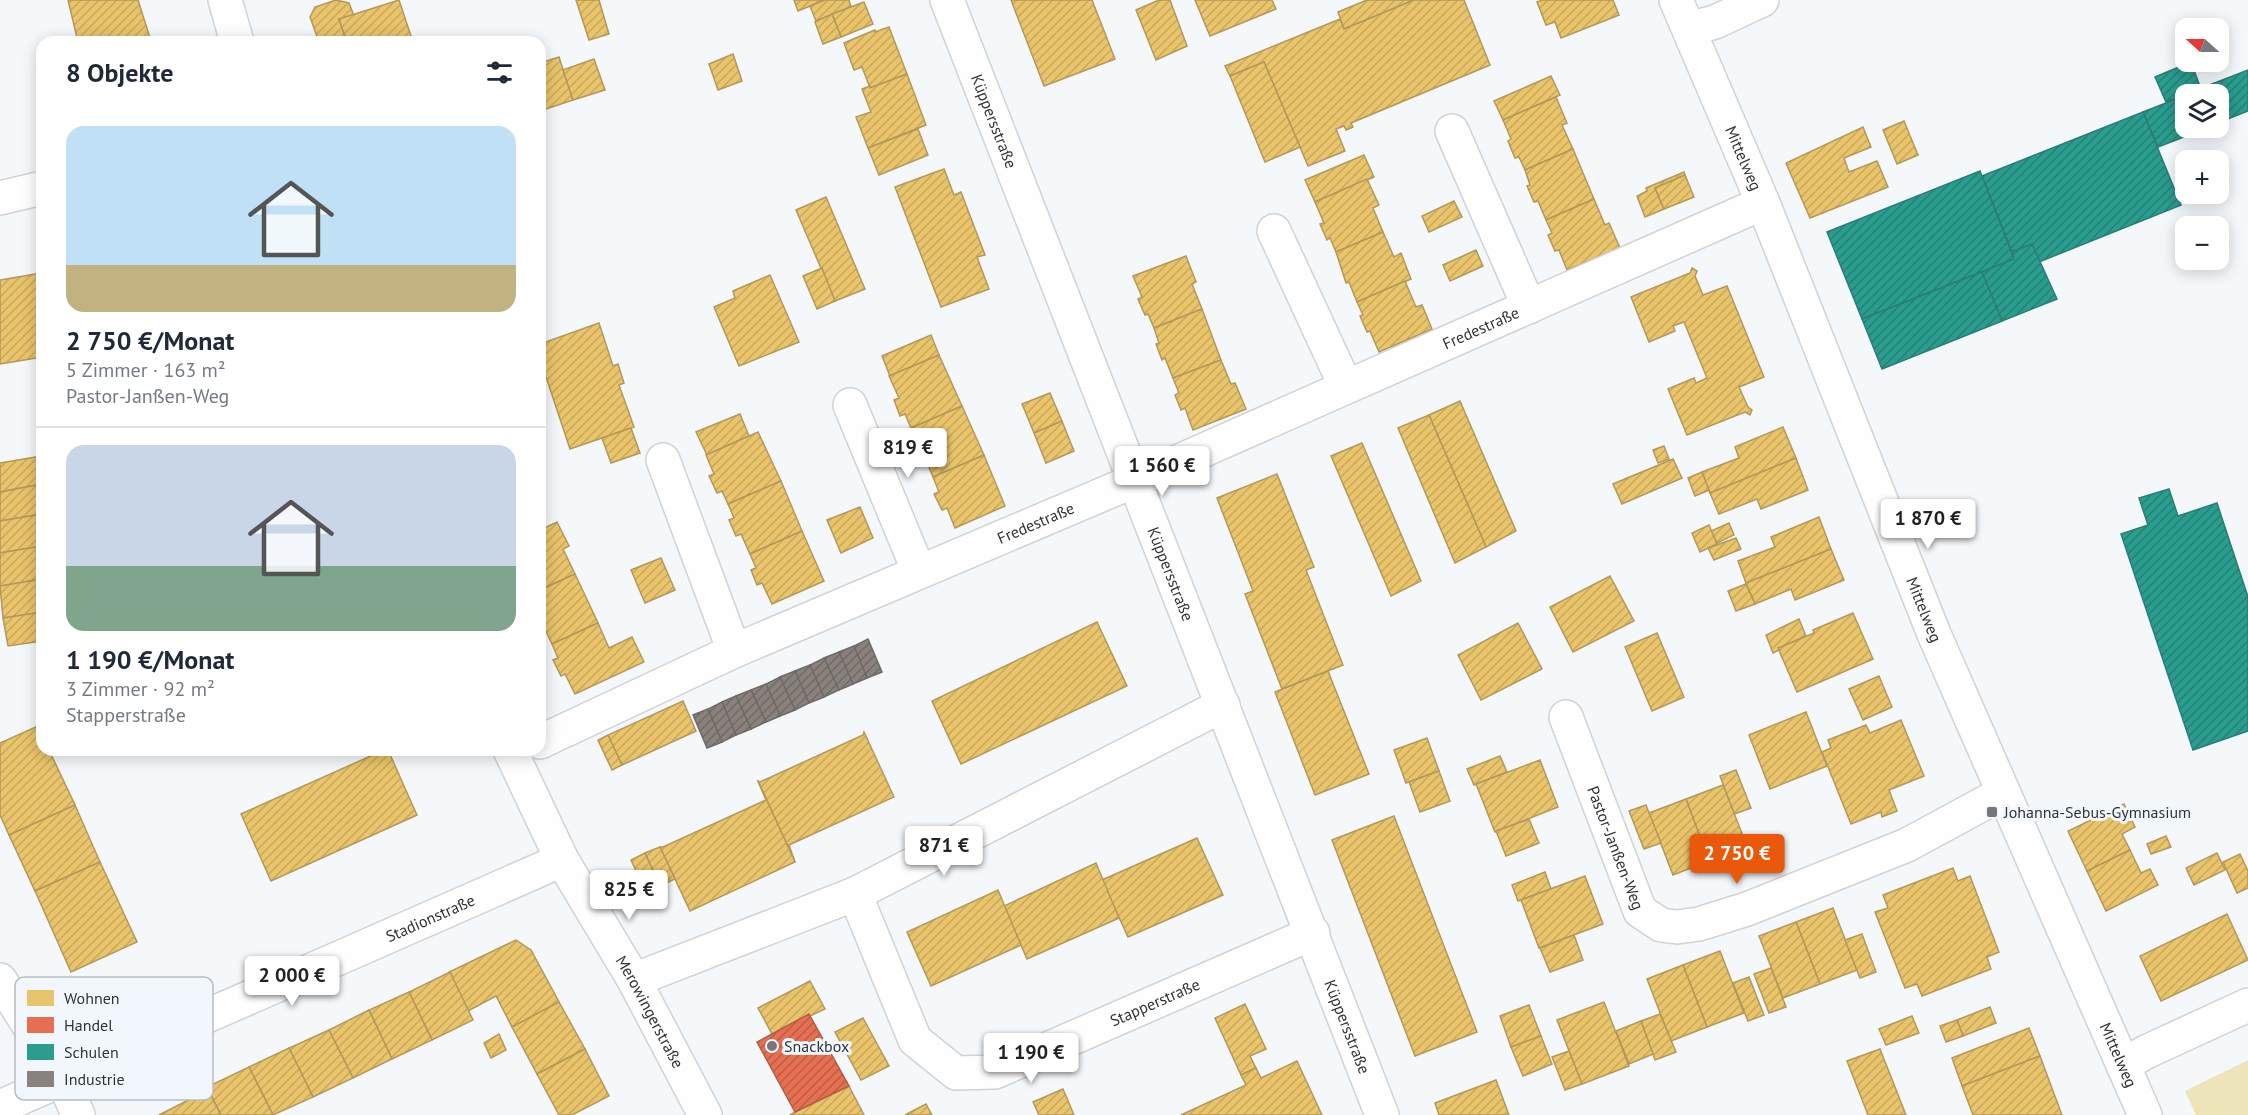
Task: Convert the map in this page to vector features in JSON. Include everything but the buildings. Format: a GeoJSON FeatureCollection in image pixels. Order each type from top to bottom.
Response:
{"type":"FeatureCollection","features":[{"type":"Feature","properties":{"kind":"street"},"geometry":{"type":"LineString","coordinates":[[225,0],[235,36]]}},
{"type":"Feature","properties":{"kind":"street","name":"Küppersstraße"},"geometry":{"type":"LineString","coordinates":[[947,0],[1313,933],[1382,1115]]}},
{"type":"Feature","properties":{"kind":"street"},"geometry":{"type":"LineString","coordinates":[[1682,15],[1715,22],[1762,0]]}},
{"type":"Feature","properties":{"kind":"street","name":"Mittelweg"},"geometry":{"type":"LineString","coordinates":[[1682,15],[1763,203],[1934,634],[2145,1115]]}},
{"type":"Feature","properties":{"kind":"street"},"geometry":{"type":"LineString","coordinates":[[1452,132],[1529,307]]}},
{"type":"Feature","properties":{"kind":"street"},"geometry":{"type":"LineString","coordinates":[[0,198],[36,189]]}},
{"type":"Feature","properties":{"kind":"street","name":"Fredestraße"},"geometry":{"type":"LineString","coordinates":[[546,739],[734,651],[1134,481],[1763,203]]}},
{"type":"Feature","properties":{"kind":"street"},"geometry":{"type":"LineString","coordinates":[[1274,231],[1346,387]]}},
{"type":"Feature","properties":{"kind":"street"},"geometry":{"type":"LineString","coordinates":[[850,405],[919,573]]}},
{"type":"Feature","properties":{"kind":"street"},"geometry":{"type":"LineString","coordinates":[[663,460],[734,651]]}},
{"type":"Feature","properties":{"kind":"street"},"geometry":{"type":"LineString","coordinates":[[634,980],[855,894],[1223,705]]}},
{"type":"Feature","properties":{"kind":"street","name":"Pastor-Janßen-Weg"},"geometry":{"type":"LineString","coordinates":[[1566,717],[1640,911],[1661,925],[1677,927],[1699,924],[1746,909],[1907,845],[2004,793]]}},
{"type":"Feature","properties":{"kind":"street","name":"Merowingerstraße"},"geometry":{"type":"LineString","coordinates":[[524,756],[562,860],[634,980],[705,1115]]}},
{"type":"Feature","properties":{"kind":"street","name":"Stadionstraße"},"geometry":{"type":"LineString","coordinates":[[213,1013],[562,860]]}},
{"type":"Feature","properties":{"kind":"street","name":"Stapperstraße"},"geometry":{"type":"LineString","coordinates":[[855,894],[915,1040],[956,1073],[995,1072],[1313,933]]}},
{"type":"Feature","properties":{"kind":"street"},"geometry":{"type":"LineString","coordinates":[[0,980],[15,1004]]}},
{"type":"Feature","properties":{"kind":"street"},"geometry":{"type":"LineString","coordinates":[[2123,1065],[2248,1005]]}},
{"type":"Feature","properties":{"kind":"street","name":"Stadionstraße"},"geometry":{"type":"LineString","coordinates":[[0,1107],[16,1100]]}},
{"type":"Feature","properties":{"kind":"street"},"geometry":{"type":"LineString","coordinates":[[72,1100],[78,1115]]}},
{"type":"Feature","properties":{"kind":"shaded area"},"geometry":{"type":"Polygon","coordinates":[[[2248,1060],[2248,1115],[2196,1115],[2185,1091],[2248,1060]]]}},
{"type":"Feature","properties":{"kind":"place","name":"Johanna-Sebus-Gymnasium"},"geometry":{"type":"Point","coordinates":[1992,812]}},
{"type":"Feature","properties":{"kind":"place","name":"Snackbox"},"geometry":{"type":"Point","coordinates":[772,1046]}}]}
